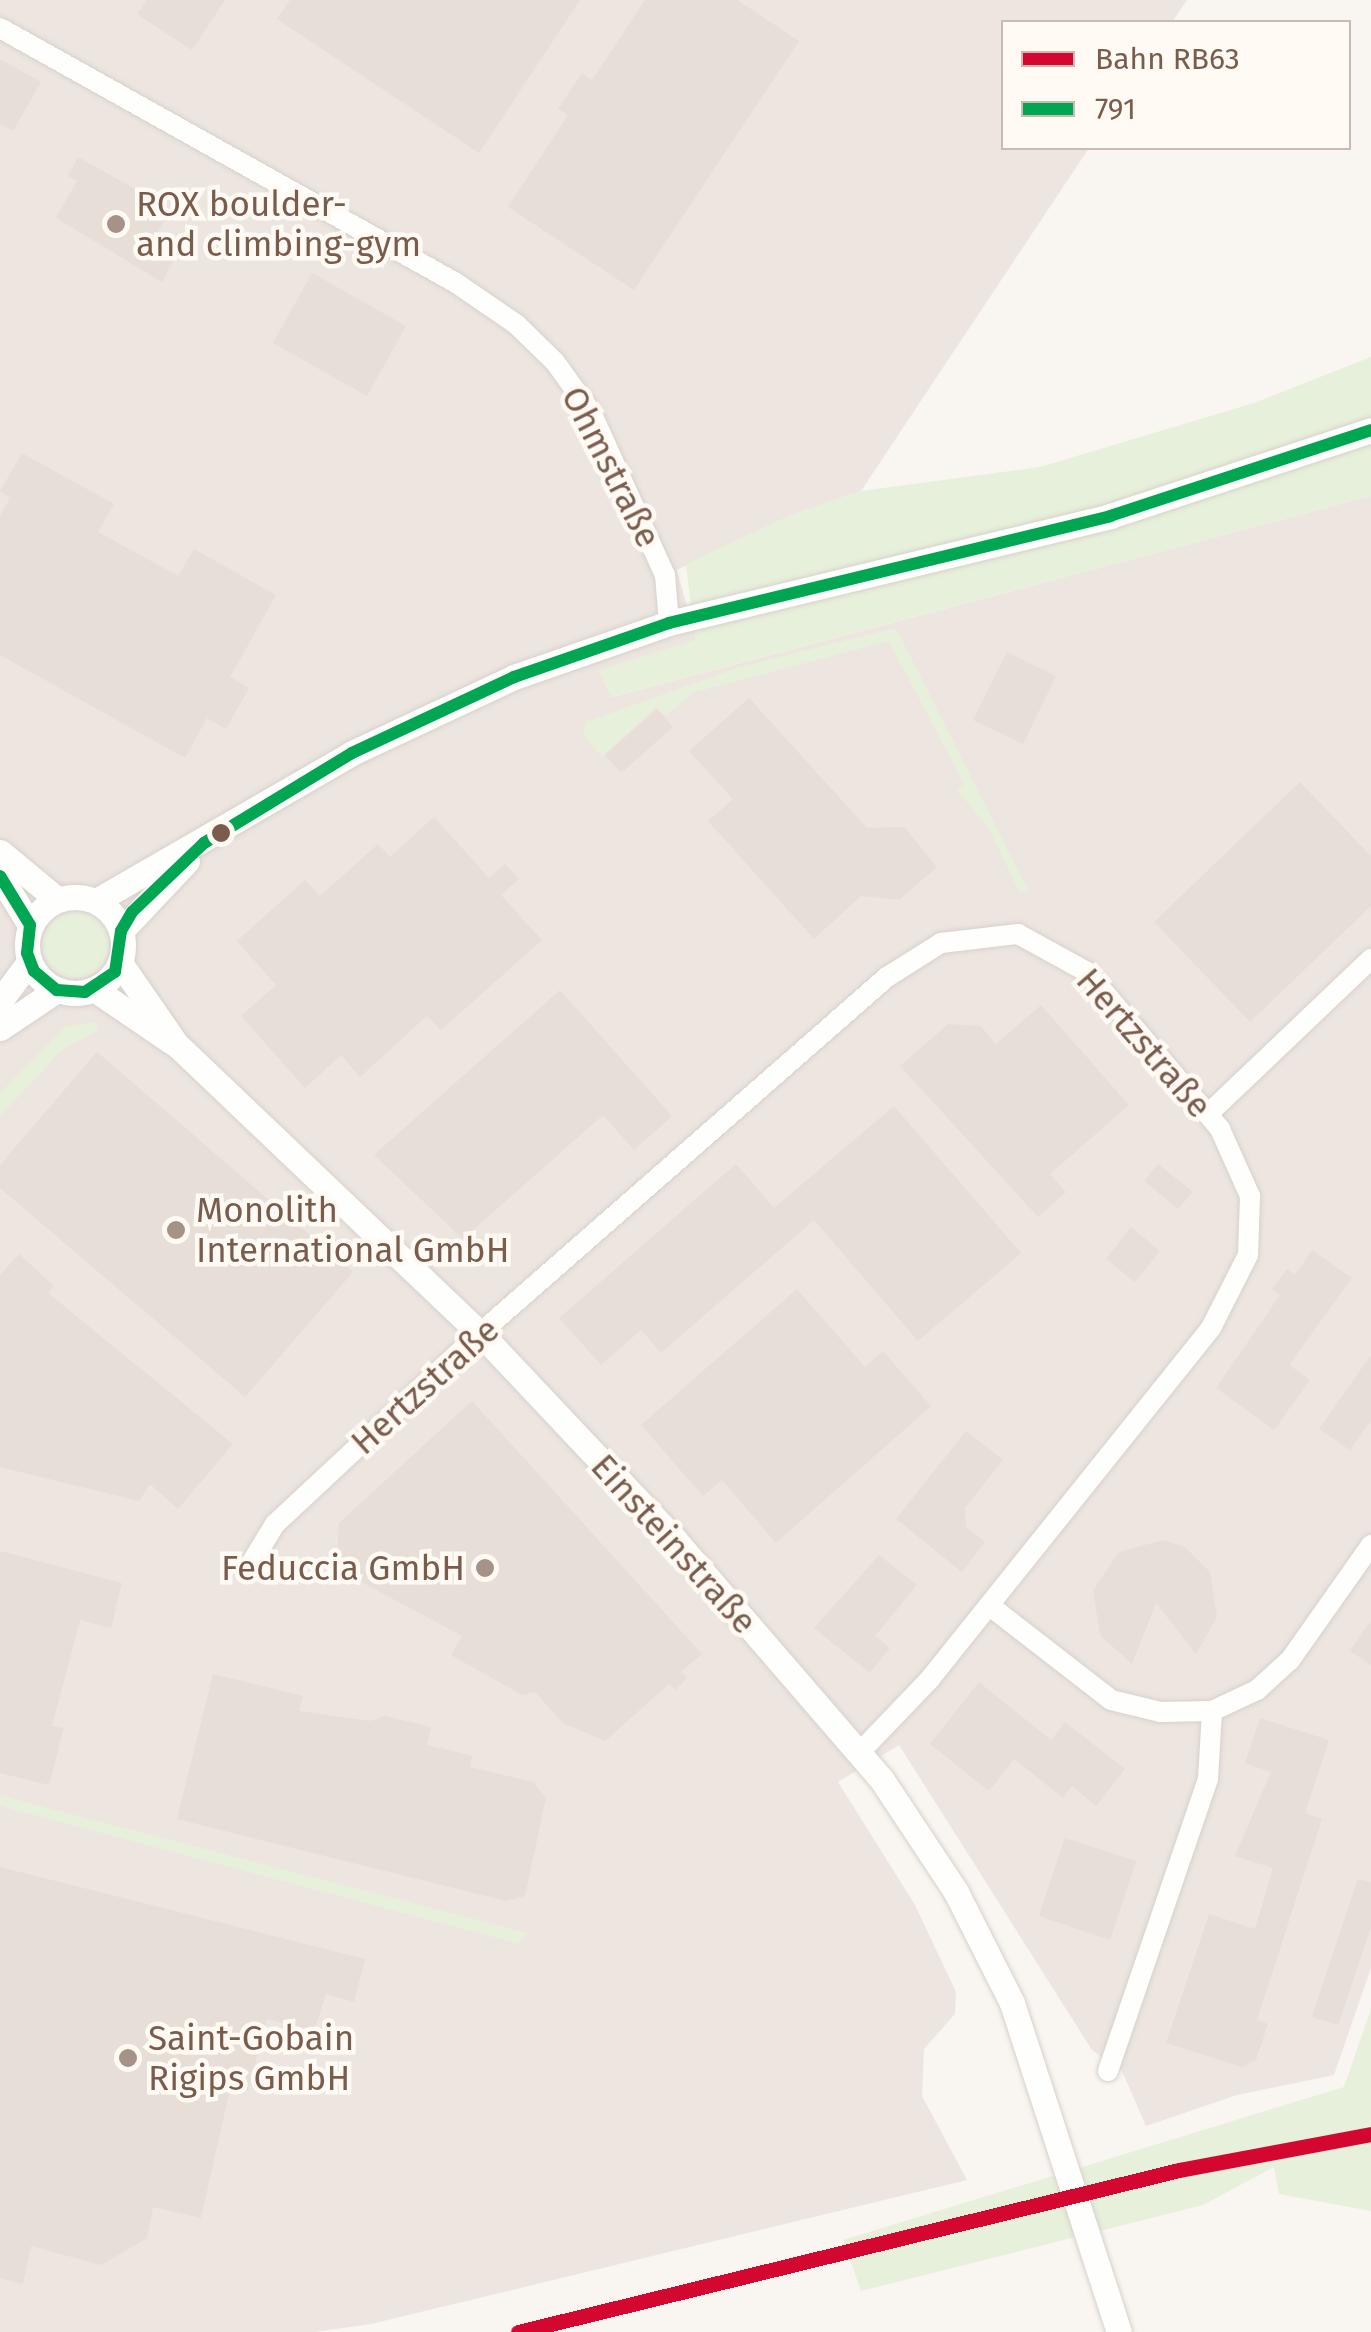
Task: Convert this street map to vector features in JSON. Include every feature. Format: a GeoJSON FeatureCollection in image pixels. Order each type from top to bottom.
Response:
{"type":"FeatureCollection","features":[{"type":"Feature","properties":{"kind":"street","name":"Ohmstraße"},"geometry":{"type":"LineString","coordinates":[[0,28],[456,284],[516,324],[556,362],[591,412],[665,575],[669,624]]}},
{"type":"Feature","properties":{"kind":"street"},"geometry":{"type":"LineString","coordinates":[[0,852],[58,900],[96,901],[204,843],[388,734],[514,677],[669,624],[1110,516],[1371,430]]}},
{"type":"Feature","properties":{"kind":"street"},"geometry":{"type":"LineString","coordinates":[[0,1028],[57,990],[94,989],[120,963],[121,930],[204,843]]}},
{"type":"Feature","properties":{"kind":"street"},"geometry":{"type":"LineString","coordinates":[[0,876],[30,925],[30,962],[0,1001]]}},
{"type":"Feature","properties":{"kind":"street"},"geometry":{"type":"LineString","coordinates":[[30,925],[58,900]]}},
{"type":"Feature","properties":{"kind":"street"},"geometry":{"type":"LineString","coordinates":[[96,901],[121,930]]}},
{"type":"Feature","properties":{"kind":"street","name":"Hertzstraße"},"geometry":{"type":"LineString","coordinates":[[250,1565],[275,1524],[481,1334],[886,977],[941,942],[1004,932],[1065,956],[1103,989],[1231,1145],[1250,1196],[1243,1274],[1211,1328],[990,1606],[860,1752]]}},
{"type":"Feature","properties":{"kind":"street"},"geometry":{"type":"LineString","coordinates":[[1208,1114],[1371,959]]}},
{"type":"Feature","properties":{"kind":"street"},"geometry":{"type":"LineString","coordinates":[[30,962],[57,990]]}},
{"type":"Feature","properties":{"kind":"street","name":"Einsteinstraße"},"geometry":{"type":"LineString","coordinates":[[120,963],[176,1044]]}},
{"type":"Feature","properties":{"kind":"street","name":"Einsteinstraße"},"geometry":{"type":"LineString","coordinates":[[94,989],[176,1044],[481,1334],[860,1752],[967,1912],[1020,2023],[1119,2332]]}},
{"type":"Feature","properties":{"kind":"street"},"geometry":{"type":"LineString","coordinates":[[990,1606],[1111,1700],[1161,1712],[1212,1710],[1256,1690],[1290,1660],[1371,1546]]}},
{"type":"Feature","properties":{"kind":"street"},"geometry":{"type":"LineString","coordinates":[[1108,2072],[1208,1779],[1212,1710]]}},
{"type":"Feature","properties":{"kind":"shaded area"},"geometry":{"type":"Polygon","coordinates":[[[0,0],[1187,0],[1173,20],[1001,20],[1001,150],[1088,150],[861,491],[789,516],[677,570],[696,640],[599,671],[612,697],[1371,496],[1371,1968],[1334,2075],[1237,2095],[1146,2126],[1122,2071],[1092,2050],[899,1745],[838,1782],[915,1905],[956,1992],[955,2014],[924,2049],[922,2096],[967,2180],[371,2324],[315,2332],[0,2332],[0,0]]]}},
{"type":"Feature","properties":{"kind":"green space"},"geometry":{"type":"Polygon","coordinates":[[[1371,357],[1371,496],[611,697],[599,671],[695,640],[686,564],[789,516],[861,491],[1040,467],[1254,403],[1371,357]]]}},
{"type":"Feature","properties":{"kind":"green space"},"geometry":{"type":"Polygon","coordinates":[[[896,628],[1028,890],[1019,892],[990,830],[957,790],[964,784],[889,641],[692,693],[666,716],[656,707],[602,756],[583,735],[586,722],[740,667],[896,628]]]}},
{"type":"Feature","properties":{"kind":"green space"},"geometry":{"type":"Polygon","coordinates":[[[76,912],[89,914],[99,922],[107,932],[107,958],[99,968],[89,976],[76,978],[63,976],[53,968],[45,958],[43,945],[45,932],[53,922],[63,914],[76,912]]]}},
{"type":"Feature","properties":{"kind":"green space"},"geometry":{"type":"Polygon","coordinates":[[[96,1022],[99,1030],[62,1050],[0,1116],[0,1093],[66,1026],[96,1022]]]}},
{"type":"Feature","properties":{"kind":"green space"},"geometry":{"type":"Polygon","coordinates":[[[0,1795],[528,1933],[519,1944],[0,1806],[0,1795]]]}},
{"type":"Feature","properties":{"kind":"green space"},"geometry":{"type":"Polygon","coordinates":[[[1371,2009],[1371,2211],[1279,2194],[1274,2167],[1203,2205],[861,2291],[843,2240],[1344,2087],[1371,2009]]]}},
{"type":"Feature","properties":{"kind":"building"},"geometry":{"type":"Polygon","coordinates":[[[147,0],[225,0],[192,50],[137,14],[147,0]]]}},
{"type":"Feature","properties":{"kind":"building"},"geometry":{"type":"Polygon","coordinates":[[[290,0],[580,0],[479,153],[277,19],[290,0]]]}},
{"type":"Feature","properties":{"kind":"building"},"geometry":{"type":"Polygon","coordinates":[[[645,0],[737,0],[799,41],[634,290],[508,207],[568,115],[558,109],[582,73],[592,80],[645,0]]]}},
{"type":"Feature","properties":{"kind":"building"},"geometry":{"type":"Polygon","coordinates":[[[0,59],[41,82],[13,131],[0,124],[0,59]]]}},
{"type":"Feature","properties":{"kind":"building","name":"ROX boulder- and climbing-gym"},"geometry":{"type":"Polygon","coordinates":[[[78,157],[171,209],[158,232],[182,245],[162,282],[56,218],[77,181],[68,176],[78,157]]]}},
{"type":"Feature","properties":{"kind":"building"},"geometry":{"type":"Polygon","coordinates":[[[312,273],[406,326],[367,396],[273,343],[312,273]]]}},
{"type":"Feature","properties":{"kind":"building"},"geometry":{"type":"Polygon","coordinates":[[[22,453],[114,504],[98,532],[178,576],[194,549],[276,595],[230,677],[249,688],[226,729],[207,718],[185,758],[0,655],[0,516],[10,498],[0,491],[22,453]]]}},
{"type":"Feature","properties":{"kind":"building"},"geometry":{"type":"Polygon","coordinates":[[[1007,652],[1056,676],[1023,744],[973,720],[1007,652]]]}},
{"type":"Feature","properties":{"kind":"building"},"geometry":{"type":"Polygon","coordinates":[[[749,698],[867,828],[904,827],[937,867],[899,900],[861,896],[814,939],[708,821],[733,799],[689,751],[749,698]]]}},
{"type":"Feature","properties":{"kind":"building"},"geometry":{"type":"Polygon","coordinates":[[[657,709],[673,727],[621,773],[605,755],[657,709]]]}},
{"type":"Feature","properties":{"kind":"building"},"geometry":{"type":"Polygon","coordinates":[[[1300,782],[1371,856],[1371,906],[1250,1022],[1154,922],[1300,782]]]}},
{"type":"Feature","properties":{"kind":"building"},"geometry":{"type":"Polygon","coordinates":[[[434,817],[489,878],[505,864],[519,879],[501,895],[542,940],[441,1030],[427,1016],[360,1077],[341,1055],[305,1088],[241,1016],[276,985],[237,941],[305,880],[320,896],[378,844],[390,857],[434,817]]]}},
{"type":"Feature","properties":{"kind":"building"},"geometry":{"type":"Polygon","coordinates":[[[560,990],[672,1116],[634,1150],[603,1115],[463,1239],[374,1155],[560,990]]]}},
{"type":"Feature","properties":{"kind":"building"},"geometry":{"type":"Polygon","coordinates":[[[1041,1005],[1129,1105],[1050,1174],[1066,1192],[1038,1217],[900,1066],[948,1024],[981,1026],[996,1044],[1041,1005]]]}},
{"type":"Feature","properties":{"kind":"building","name":"Monolith International GmbH"},"geometry":{"type":"Polygon","coordinates":[[[97,1052],[353,1272],[245,1397],[0,1188],[0,1165],[97,1052]]]}},
{"type":"Feature","properties":{"kind":"building"},"geometry":{"type":"Polygon","coordinates":[[[894,1106],[1021,1253],[918,1341],[814,1220],[661,1353],[641,1330],[601,1365],[559,1318],[736,1164],[774,1208],[894,1106]]]}},
{"type":"Feature","properties":{"kind":"building"},"geometry":{"type":"Polygon","coordinates":[[[1158,1164],[1193,1192],[1178,1209],[1144,1181],[1158,1164]]]}},
{"type":"Feature","properties":{"kind":"building"},"geometry":{"type":"Polygon","coordinates":[[[1131,1227],[1160,1251],[1135,1282],[1106,1259],[1131,1227]]]}},
{"type":"Feature","properties":{"kind":"building"},"geometry":{"type":"Polygon","coordinates":[[[1312,1250],[1352,1278],[1289,1365],[1310,1380],[1274,1430],[1216,1388],[1280,1295],[1272,1289],[1287,1269],[1295,1275],[1312,1250]]]}},
{"type":"Feature","properties":{"kind":"building"},"geometry":{"type":"Polygon","coordinates":[[[19,1254],[54,1286],[48,1293],[233,1444],[178,1509],[150,1484],[139,1501],[0,1467],[0,1275],[19,1254]]]}},
{"type":"Feature","properties":{"kind":"building"},"geometry":{"type":"Polygon","coordinates":[[[797,1289],[865,1367],[883,1351],[931,1406],[776,1543],[722,1480],[703,1496],[641,1425],[797,1289]]]}},
{"type":"Feature","properties":{"kind":"building"},"geometry":{"type":"Polygon","coordinates":[[[1371,1355],[1371,1420],[1350,1450],[1319,1429],[1371,1355]]]}},
{"type":"Feature","properties":{"kind":"building","name":"Feduccia GmbH"},"geometry":{"type":"Polygon","coordinates":[[[472,1401],[702,1654],[681,1672],[687,1678],[675,1690],[669,1684],[605,1741],[563,1723],[535,1692],[522,1695],[451,1655],[462,1636],[354,1578],[337,1558],[339,1523],[472,1401]]]}},
{"type":"Feature","properties":{"kind":"building"},"geometry":{"type":"Polygon","coordinates":[[[966,1431],[1003,1460],[965,1508],[966,1527],[985,1542],[962,1572],[896,1519],[966,1431]]]}},
{"type":"Feature","properties":{"kind":"building"},"geometry":{"type":"Polygon","coordinates":[[[1163,1540],[1185,1547],[1210,1572],[1217,1617],[1196,1654],[1156,1603],[1132,1664],[1100,1635],[1093,1590],[1119,1552],[1163,1540]]]}},
{"type":"Feature","properties":{"kind":"building"},"geometry":{"type":"Polygon","coordinates":[[[0,1551],[122,1583],[111,1628],[80,1620],[52,1726],[64,1728],[49,1785],[0,1773],[0,1551]]]}},
{"type":"Feature","properties":{"kind":"building"},"geometry":{"type":"Polygon","coordinates":[[[879,1555],[917,1585],[875,1636],[890,1648],[870,1673],[814,1628],[879,1555]]]}},
{"type":"Feature","properties":{"kind":"building"},"geometry":{"type":"Polygon","coordinates":[[[1371,1620],[1371,1665],[1350,1651],[1371,1620]]]}},
{"type":"Feature","properties":{"kind":"building"},"geometry":{"type":"Polygon","coordinates":[[[213,1674],[303,1696],[299,1711],[370,1721],[385,1716],[431,1727],[427,1745],[473,1756],[470,1767],[533,1782],[546,1798],[525,1896],[506,1901],[177,1819],[213,1674]]]}},
{"type":"Feature","properties":{"kind":"building"},"geometry":{"type":"Polygon","coordinates":[[[979,1682],[1051,1740],[1065,1722],[1125,1769],[1096,1806],[1072,1786],[1063,1798],[1014,1759],[989,1791],[930,1744],[979,1682]]]}},
{"type":"Feature","properties":{"kind":"building"},"geometry":{"type":"Polygon","coordinates":[[[1260,1718],[1329,1740],[1305,1813],[1322,1819],[1257,2020],[1268,2024],[1256,2060],[1242,2067],[1166,2043],[1209,1914],[1255,1929],[1273,1868],[1235,1856],[1271,1772],[1245,1763],[1260,1718]]]}},
{"type":"Feature","properties":{"kind":"building"},"geometry":{"type":"Polygon","coordinates":[[[1065,1838],[1136,1861],[1110,1940],[1039,1916],[1065,1838]]]}},
{"type":"Feature","properties":{"kind":"building","name":"Saint-Gobain Rigips GmbH"},"geometry":{"type":"Polygon","coordinates":[[[0,1867],[365,1959],[354,2002],[326,1994],[314,2031],[267,2019],[248,2090],[231,2085],[201,2218],[153,2207],[147,2238],[101,2265],[31,2246],[23,2284],[0,2278],[0,1867]]]}},
{"type":"Feature","properties":{"kind":"building"},"geometry":{"type":"Polygon","coordinates":[[[1358,1879],[1371,1882],[1371,1927],[1338,2025],[1312,2017],[1358,1879]]]}},
{"type":"Feature","properties":{"kind":"rail line","name":"RB63"},"geometry":{"type":"LineString","coordinates":[[518,2332],[1179,2170],[1371,2134]]}},
{"type":"Feature","properties":{"kind":"transit line","name":"791"},"geometry":{"type":"LineString","coordinates":[[0,876],[30,925],[27,953],[34,971],[57,990],[85,992],[115,972],[121,931],[132,912],[204,843],[352,753],[514,677],[669,623],[1110,516],[1371,430]]}},
{"type":"Feature","properties":{"kind":"place","name":"ROX boulder- and climbing-gym"},"geometry":{"type":"Point","coordinates":[116,224]}},
{"type":"Feature","properties":{"kind":"place","name":"Monolith International GmbH"},"geometry":{"type":"Point","coordinates":[176,1230]}},
{"type":"Feature","properties":{"kind":"place","name":"Feduccia GmbH"},"geometry":{"type":"Point","coordinates":[485,1568]}},
{"type":"Feature","properties":{"kind":"place","name":"Saint-Gobain Rigips GmbH"},"geometry":{"type":"Point","coordinates":[128,2058]}}]}
